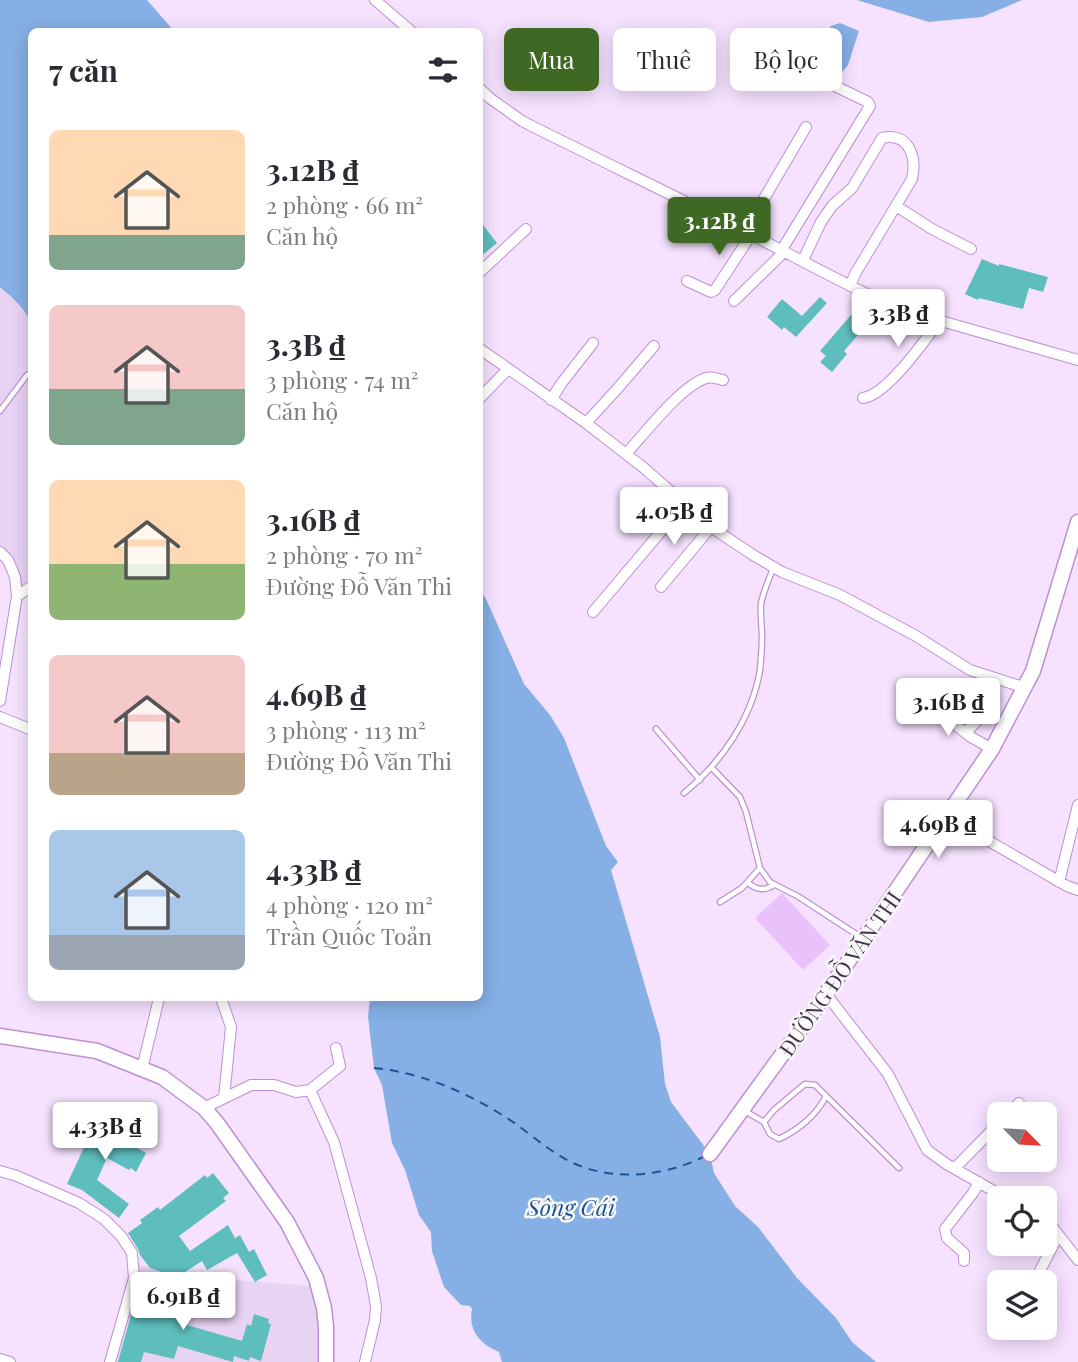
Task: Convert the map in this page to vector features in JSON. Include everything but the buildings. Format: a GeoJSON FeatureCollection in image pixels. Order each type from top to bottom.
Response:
{"type":"FeatureCollection","features":[{"type":"Feature","properties":{"kind":"street"},"geometry":{"type":"LineString","coordinates":[[375,0],[407,28]]}},
{"type":"Feature","properties":{"kind":"street"},"geometry":{"type":"LineString","coordinates":[[734,301],[782,252],[870,106],[868,102],[842,89]]}},
{"type":"Feature","properties":{"kind":"street"},"geometry":{"type":"LineString","coordinates":[[483,92],[522,121],[899,309],[1078,360]]}},
{"type":"Feature","properties":{"kind":"street"},"geometry":{"type":"LineString","coordinates":[[687,281],[711,292],[715,290],[806,127]]}},
{"type":"Feature","properties":{"kind":"street"},"geometry":{"type":"LineString","coordinates":[[803,260],[812,238],[832,206],[852,188],[882,138],[890,136],[904,141],[910,147],[912,179],[850,286]]}},
{"type":"Feature","properties":{"kind":"street"},"geometry":{"type":"LineString","coordinates":[[896,206],[932,229],[971,248]]}},
{"type":"Feature","properties":{"kind":"street"},"geometry":{"type":"LineString","coordinates":[[483,269],[526,229]]}},
{"type":"Feature","properties":{"kind":"street"},"geometry":{"type":"LineString","coordinates":[[863,398],[877,393],[903,367],[940,320]]}},
{"type":"Feature","properties":{"kind":"street"},"geometry":{"type":"LineString","coordinates":[[551,400],[593,343]]}},
{"type":"Feature","properties":{"kind":"street"},"geometry":{"type":"LineString","coordinates":[[586,423],[654,346]]}},
{"type":"Feature","properties":{"kind":"street"},"geometry":{"type":"LineString","coordinates":[[483,351],[586,423],[711,527],[774,567],[840,595],[916,636],[970,670],[1026,688]]}},
{"type":"Feature","properties":{"kind":"street"},"geometry":{"type":"LineString","coordinates":[[483,395],[508,369]]}},
{"type":"Feature","properties":{"kind":"street"},"geometry":{"type":"LineString","coordinates":[[626,454],[682,393],[706,378],[723,380]]}},
{"type":"Feature","properties":{"kind":"street"},"geometry":{"type":"LineString","coordinates":[[593,612],[685,503]]}},
{"type":"Feature","properties":{"kind":"street","name":"ĐƯỜNG ĐỖ VĂN THI"},"geometry":{"type":"LineString","coordinates":[[710,1154],[825,995],[992,749],[1026,688],[1039,655],[1078,522]]}},
{"type":"Feature","properties":{"kind":"street"},"geometry":{"type":"LineString","coordinates":[[661,587],[711,527]]}},
{"type":"Feature","properties":{"kind":"street"},"geometry":{"type":"LineString","coordinates":[[0,552],[8,560],[15,578],[17,596],[2,674],[0,701]]}},
{"type":"Feature","properties":{"kind":"street"},"geometry":{"type":"LineString","coordinates":[[17,596],[28,589]]}},
{"type":"Feature","properties":{"kind":"street"},"geometry":{"type":"LineString","coordinates":[[922,699],[992,749]]}},
{"type":"Feature","properties":{"kind":"street"},"geometry":{"type":"LineString","coordinates":[[0,717],[28,728]]}},
{"type":"Feature","properties":{"kind":"street"},"geometry":{"type":"LineString","coordinates":[[966,732],[980,718]]}},
{"type":"Feature","properties":{"kind":"street"},"geometry":{"type":"LineString","coordinates":[[1059,882],[1078,805]]}},
{"type":"Feature","properties":{"kind":"street"},"geometry":{"type":"LineString","coordinates":[[947,817],[1059,882],[1078,890]]}},
{"type":"Feature","properties":{"kind":"street"},"geometry":{"type":"LineString","coordinates":[[825,995],[888,1074],[926,1150],[987,1187]]}},
{"type":"Feature","properties":{"kind":"street"},"geometry":{"type":"LineString","coordinates":[[142,1069],[158,1001]]}},
{"type":"Feature","properties":{"kind":"street"},"geometry":{"type":"LineString","coordinates":[[221,1001],[231,1027],[224,1098]]}},
{"type":"Feature","properties":{"kind":"street"},"geometry":{"type":"LineString","coordinates":[[0,1037],[97,1051],[162,1077],[204,1108],[218,1123],[287,1222],[316,1278],[324,1308],[326,1362]]}},
{"type":"Feature","properties":{"kind":"street"},"geometry":{"type":"LineString","coordinates":[[204,1108],[251,1085],[274,1085],[296,1092],[310,1090],[340,1066],[335,1048]]}},
{"type":"Feature","properties":{"kind":"street"},"geometry":{"type":"LineString","coordinates":[[310,1090],[334,1142],[371,1278],[376,1306],[365,1362]]}},
{"type":"Feature","properties":{"kind":"street"},"geometry":{"type":"LineString","coordinates":[[954,1168],[987,1135]]}},
{"type":"Feature","properties":{"kind":"street"},"geometry":{"type":"LineString","coordinates":[[0,1171],[79,1203],[104,1219],[121,1236],[132,1253],[134,1278],[110,1362]]}},
{"type":"Feature","properties":{"kind":"street"},"geometry":{"type":"LineString","coordinates":[[964,1261],[964,1253],[947,1238],[945,1229],[979,1182]]}},
{"type":"Feature","properties":{"kind":"street"},"geometry":{"type":"LineString","coordinates":[[1041,1270],[1058,1236],[1078,1260]]}},
{"type":"Feature","properties":{"kind":"street"},"geometry":{"type":"LineString","coordinates":[[0,1359],[10,1362]]}},
{"type":"Feature","properties":{"kind":"lane"},"geometry":{"type":"LineString","coordinates":[[0,411],[27,375]]}},
{"type":"Feature","properties":{"kind":"lane"},"geometry":{"type":"LineString","coordinates":[[684,793],[700,780],[740,728],[754,694],[760,670],[761,607],[774,567]]}},
{"type":"Feature","properties":{"kind":"lane"},"geometry":{"type":"LineString","coordinates":[[656,729],[700,780]]}},
{"type":"Feature","properties":{"kind":"lane"},"geometry":{"type":"LineString","coordinates":[[710,767],[740,797],[764,875],[774,885],[799,897],[863,939]]}},
{"type":"Feature","properties":{"kind":"lane"},"geometry":{"type":"LineString","coordinates":[[720,902],[742,888],[760,868]]}},
{"type":"Feature","properties":{"kind":"lane"},"geometry":{"type":"LineString","coordinates":[[747,883],[758,889],[768,889],[774,885]]}},
{"type":"Feature","properties":{"kind":"lane"},"geometry":{"type":"LineString","coordinates":[[764,1122],[805,1084],[815,1085],[899,1168]]}},
{"type":"Feature","properties":{"kind":"lane"},"geometry":{"type":"LineString","coordinates":[[743,1109],[764,1122],[770,1134],[779,1139],[794,1131],[822,1106],[826,1096]]}},
{"type":"Feature","properties":{"kind":"shaded area"},"geometry":{"type":"Polygon","coordinates":[[[0,287],[12,296],[28,318],[28,583],[21,588],[12,559],[0,546],[0,287]]]}},
{"type":"Feature","properties":{"kind":"shaded area"},"geometry":{"type":"Polygon","coordinates":[[[782,893],[830,945],[803,970],[755,918],[782,893]]]}},
{"type":"Feature","properties":{"kind":"shaded area"},"geometry":{"type":"Polygon","coordinates":[[[137,1265],[170,1275],[310,1286],[317,1309],[319,1362],[115,1362],[137,1265]]]}},
{"type":"Feature","properties":{"kind":"water"},"geometry":{"type":"Polygon","coordinates":[[[0,0],[147,0],[171,28],[28,28],[28,318],[0,287],[0,0]]]}},
{"type":"Feature","properties":{"kind":"water"},"geometry":{"type":"Polygon","coordinates":[[[857,0],[1022,0],[982,17],[929,22],[857,0]]]}},
{"type":"Feature","properties":{"kind":"water"},"geometry":{"type":"Polygon","coordinates":[[[840,23],[859,31],[848,65],[842,72],[842,28],[830,28],[840,23]]]}},
{"type":"Feature","properties":{"kind":"water","name":"Sông Cái"},"geometry":{"type":"Polygon","coordinates":[[[483,594],[524,684],[550,715],[564,738],[606,846],[618,862],[611,870],[660,1037],[665,1084],[671,1102],[710,1154],[714,1173],[735,1206],[758,1227],[797,1278],[836,1318],[852,1342],[876,1362],[502,1362],[499,1352],[477,1336],[472,1324],[470,1306],[461,1305],[444,1287],[432,1251],[431,1232],[419,1215],[405,1170],[392,1143],[382,1085],[374,1068],[368,1017],[370,1001],[483,1001],[483,594]]]}},
{"type":"Feature","properties":{"kind":"ferry route"},"geometry":{"type":"LineString","coordinates":[[374,1068],[407,1073],[470,1097],[508,1119],[560,1156],[585,1168],[619,1174],[654,1173],[703,1157]]}}]}
